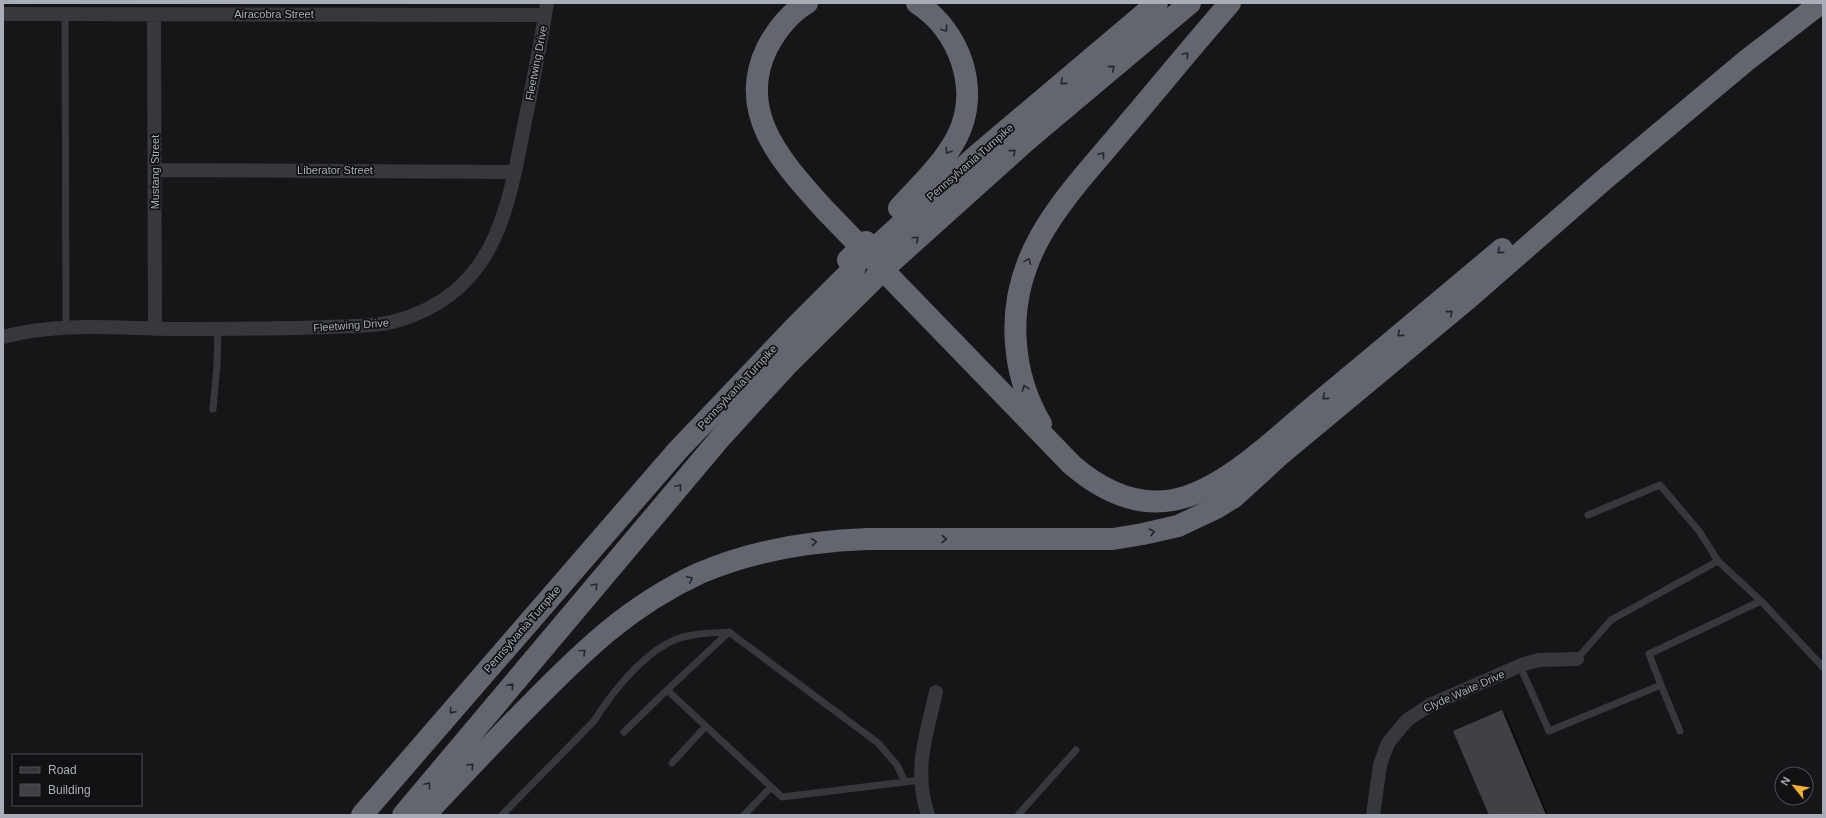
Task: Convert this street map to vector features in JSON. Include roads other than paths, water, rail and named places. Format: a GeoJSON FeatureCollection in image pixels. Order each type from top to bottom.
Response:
{"type":"FeatureCollection","features":[{"type":"Feature","properties":{"kind":"highway"},"geometry":{"type":"LineString","coordinates":[[787,3],[775,14],[760,34],[746,72],[745,87],[747,114],[750,126],[761,150],[799,197],[1067,477],[1084,491],[1106,505],[1131,513],[1158,516],[1187,511],[1202,506],[1231,489],[1281,454]]}},
{"type":"Feature","properties":{"kind":"highway"},"geometry":{"type":"LineString","coordinates":[[807,3],[795,12],[770,42],[761,65],[757,89],[763,126],[768,137],[792,173],[825,210],[1072,465],[1095,484],[1114,493],[1148,502],[1187,497],[1212,485],[1243,464],[1737,52],[1799,3]]}},
{"type":"Feature","properties":{"kind":"highway"},"geometry":{"type":"LineString","coordinates":[[857,270],[875,253],[957,137],[963,122],[966,95],[964,74],[959,53],[946,30],[937,18],[917,3]]}},
{"type":"Feature","properties":{"kind":"highway","name":"Pennsylvania Turnpike"},"geometry":{"type":"LineString","coordinates":[[362,815],[583,558],[673,456],[736,388],[976,156],[1157,3]]}},
{"type":"Feature","properties":{"kind":"highway","name":"Pennsylvania Turnpike"},"geometry":{"type":"LineString","coordinates":[[875,253],[1022,144],[1190,3]]}},
{"type":"Feature","properties":{"kind":"highway"},"geometry":{"type":"LineString","coordinates":[[1055,448],[1039,420],[1028,395],[1017,352],[1015,328],[1017,305],[1019,290],[1028,259],[1043,230],[1072,191],[1230,3]]}},
{"type":"Feature","properties":{"kind":"highway"},"geometry":{"type":"LineString","coordinates":[[425,815],[496,740],[592,643],[643,604],[701,573],[757,554],[794,545],[830,541],[868,539],[1114,539],[1178,526],[1216,508],[1234,497],[1281,454],[1471,296],[1612,172],[1747,60],[1821,3]]}},
{"type":"Feature","properties":{"kind":"highway","name":"Pennsylvania Turnpike"},"geometry":{"type":"LineString","coordinates":[[403,815],[721,437],[786,366],[857,270]]}},
{"type":"Feature","properties":{"kind":"street","name":"Airacobra Street"},"geometry":{"type":"LineString","coordinates":[[3,14],[338,14],[546,9]]}},
{"type":"Feature","properties":{"kind":"street","name":"Fleetwing Drive"},"geometry":{"type":"LineString","coordinates":[[3,337],[43,328],[66,327],[287,329],[387,323],[421,311],[444,300],[466,282],[482,262],[491,248],[502,221],[515,172],[546,9]]}},
{"type":"Feature","properties":{"kind":"street","name":"Mustang Street"},"geometry":{"type":"LineString","coordinates":[[154,15],[155,329]]}},
{"type":"Feature","properties":{"kind":"street","name":"Liberator Street"},"geometry":{"type":"LineString","coordinates":[[155,170],[515,172]]}},
{"type":"Feature","properties":{"kind":"street","name":"Clyde Waite Drive"},"geometry":{"type":"LineString","coordinates":[[1373,815],[1380,764],[1388,743],[1407,720],[1430,705],[1520,666],[1539,660],[1577,659]]}},
{"type":"Feature","properties":{"kind":"street"},"geometry":{"type":"LineString","coordinates":[[928,815],[922,797],[920,780],[922,756],[936,692]]}},
{"type":"Feature","properties":{"kind":"lane"},"geometry":{"type":"LineString","coordinates":[[65,15],[66,327]]}},
{"type":"Feature","properties":{"kind":"lane"},"geometry":{"type":"LineString","coordinates":[[214,409],[218,365],[218,329]]}},
{"type":"Feature","properties":{"kind":"lane"},"geometry":{"type":"LineString","coordinates":[[1588,515],[1660,485],[1699,531],[1718,561],[1761,601],[1823,667]]}},
{"type":"Feature","properties":{"kind":"lane"},"geometry":{"type":"LineString","coordinates":[[1577,659],[1611,620],[1718,561]]}},
{"type":"Feature","properties":{"kind":"lane"},"geometry":{"type":"LineString","coordinates":[[1680,730],[1649,654],[1761,601]]}},
{"type":"Feature","properties":{"kind":"lane"},"geometry":{"type":"LineString","coordinates":[[624,732],[729,632]]}},
{"type":"Feature","properties":{"kind":"lane"},"geometry":{"type":"LineString","coordinates":[[502,815],[594,721],[606,702],[632,672],[654,652],[676,639],[699,633],[729,632],[878,743],[897,765],[905,782]]}},
{"type":"Feature","properties":{"kind":"lane"},"geometry":{"type":"LineString","coordinates":[[1520,666],[1549,731],[1661,685]]}},
{"type":"Feature","properties":{"kind":"lane"},"geometry":{"type":"LineString","coordinates":[[667,690],[705,727],[782,797],[920,780]]}},
{"type":"Feature","properties":{"kind":"lane"},"geometry":{"type":"LineString","coordinates":[[672,763],[705,727]]}},
{"type":"Feature","properties":{"kind":"lane"},"geometry":{"type":"LineString","coordinates":[[1018,815],[1076,750]]}},
{"type":"Feature","properties":{"kind":"lane"},"geometry":{"type":"LineString","coordinates":[[744,815],[771,787]]}}]}
